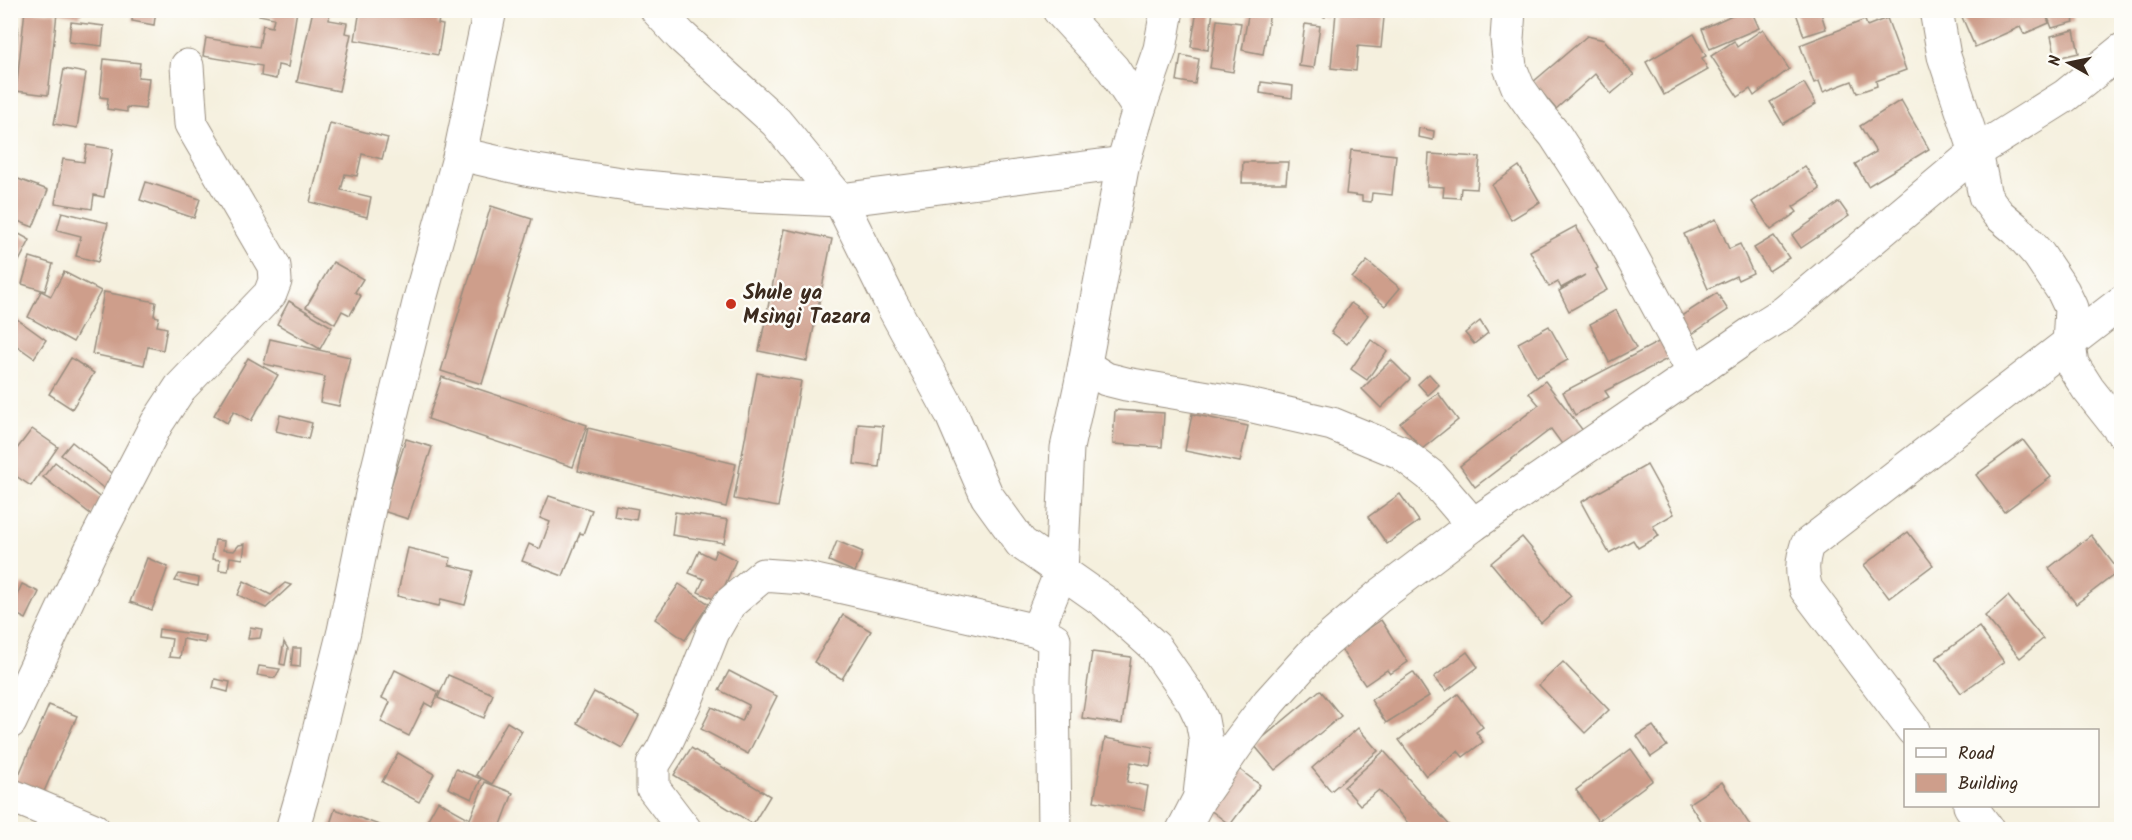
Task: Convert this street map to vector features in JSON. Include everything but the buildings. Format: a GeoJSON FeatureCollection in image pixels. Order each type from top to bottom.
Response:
{"type":"FeatureCollection","features":[{"type":"Feature","properties":{"kind":"street"},"geometry":{"type":"LineString","coordinates":[[292,830],[344,631],[374,484],[420,299],[460,154],[490,10]]}},
{"type":"Feature","properties":{"kind":"street"},"geometry":{"type":"LineString","coordinates":[[657,10],[681,36],[776,122],[840,200],[889,299],[951,413],[987,496],[1021,543],[1105,602],[1155,647],[1194,703],[1202,720],[1206,741],[1199,799]]}},
{"type":"Feature","properties":{"kind":"street"},"geometry":{"type":"LineString","coordinates":[[1059,10],[1113,69],[1139,109]]}},
{"type":"Feature","properties":{"kind":"street"},"geometry":{"type":"LineString","coordinates":[[1037,631],[1061,572],[1067,448],[1085,366],[1123,163],[1160,49],[1167,10]]}},
{"type":"Feature","properties":{"kind":"street"},"geometry":{"type":"LineString","coordinates":[[1509,10],[1507,39],[1510,67],[1518,87],[1555,135],[1620,235],[1694,373]]}},
{"type":"Feature","properties":{"kind":"street"},"geometry":{"type":"LineString","coordinates":[[1936,10],[1944,56],[1976,152],[1985,196],[1998,214],[2017,230],[2039,255],[2063,291],[2071,308],[2069,345],[2072,364],[2121,432]]}},
{"type":"Feature","properties":{"kind":"street"},"geometry":{"type":"LineString","coordinates":[[1183,830],[1199,799],[1269,702],[1315,651],[1378,597],[1473,525],[1785,312],[1976,152],[2065,96],[2121,50]]}},
{"type":"Feature","properties":{"kind":"street"},"geometry":{"type":"LineString","coordinates":[[10,722],[91,550],[157,423],[180,388],[270,294],[275,281],[274,266],[190,124],[187,66]]}},
{"type":"Feature","properties":{"kind":"street"},"geometry":{"type":"LineString","coordinates":[[460,154],[530,170],[634,186],[730,195],[840,200],[1123,163]]}},
{"type":"Feature","properties":{"kind":"street"},"geometry":{"type":"LineString","coordinates":[[1912,729],[1806,589],[1802,575],[1802,560],[1807,545],[2069,345],[2121,302]]}},
{"type":"Feature","properties":{"kind":"street"},"geometry":{"type":"LineString","coordinates":[[1085,366],[1106,379],[1116,382],[1244,404],[1341,428],[1400,452],[1431,476],[1473,525]]}},
{"type":"Feature","properties":{"kind":"street"},"geometry":{"type":"LineString","coordinates":[[685,830],[653,788],[652,765],[663,749],[687,698],[713,632],[729,604],[763,575],[803,578],[1037,631],[1054,639],[1055,830]]}},
{"type":"Feature","properties":{"kind":"street"},"geometry":{"type":"LineString","coordinates":[[10,795],[94,830]]}},
{"type":"Feature","properties":{"kind":"street"},"geometry":{"type":"LineString","coordinates":[[1971,807],[1989,830]]}},
{"type":"Feature","properties":{"kind":"place","name":"Shule ya Msingi Tazara"},"geometry":{"type":"Point","coordinates":[731,304]}}]}
